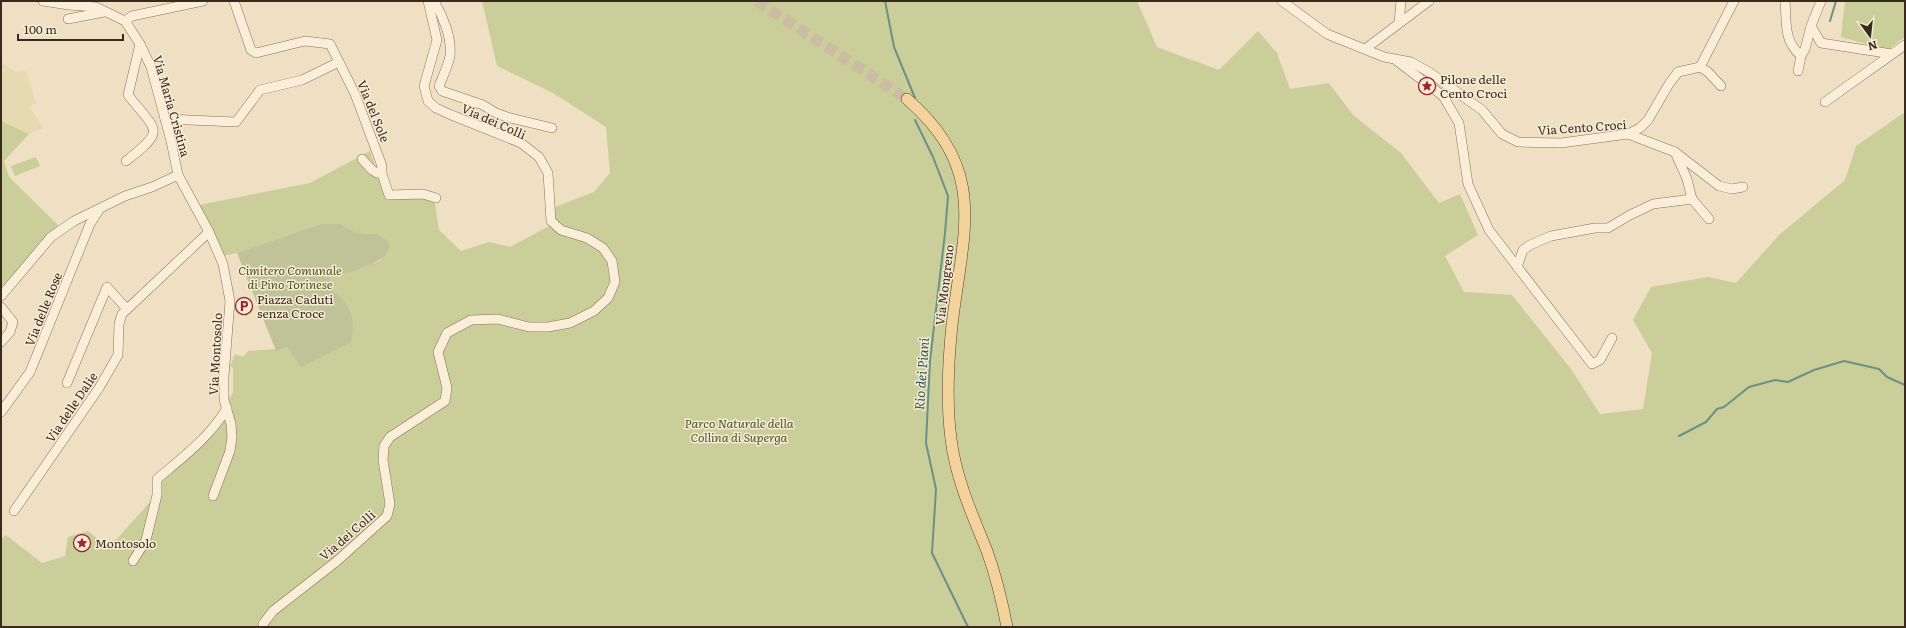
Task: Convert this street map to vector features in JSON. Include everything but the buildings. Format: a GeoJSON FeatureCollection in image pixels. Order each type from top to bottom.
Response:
{"type":"FeatureCollection","features":[{"type":"Feature","properties":{"kind":"main road","name":"Via Mongreno"},"geometry":{"type":"LineString","coordinates":[[908,99],[930,120],[949,147],[955,160],[964,192],[965,222],[948,376],[949,425],[958,475],[994,573],[1008,627]]}},
{"type":"Feature","properties":{"kind":"street","name":"Via Maria Cristina"},"geometry":{"type":"LineString","coordinates":[[43,1],[92,4],[125,21],[140,44],[151,67],[165,118],[178,175],[209,232],[222,264],[230,302]]}},
{"type":"Feature","properties":{"kind":"street"},"geometry":{"type":"LineString","coordinates":[[125,21],[132,16],[204,1]]}},
{"type":"Feature","properties":{"kind":"street","name":"Via del Sole"},"geometry":{"type":"LineString","coordinates":[[234,1],[251,50],[256,53],[305,41],[330,44],[370,132],[382,166],[381,171],[389,195],[423,194],[436,198]]}},
{"type":"Feature","properties":{"kind":"street","name":"Via dei Colli"},"geometry":{"type":"LineString","coordinates":[[263,627],[263,624],[273,611],[337,561],[387,516],[390,504],[383,460],[384,446],[390,437],[444,401],[447,388],[438,352],[446,333],[471,320],[498,319],[529,327],[548,327],[570,323],[594,311],[608,298],[615,282],[612,261],[603,248],[586,238],[561,230],[551,221],[548,173],[539,157],[521,144],[436,108],[428,101],[424,86],[437,40],[428,1]]}},
{"type":"Feature","properties":{"kind":"street"},"geometry":{"type":"LineString","coordinates":[[434,1],[447,32],[450,46],[450,57],[439,86],[442,91],[483,105],[496,113],[507,117],[552,128]]}},
{"type":"Feature","properties":{"kind":"street","name":"Via Cento Croci"},"geometry":{"type":"LineString","coordinates":[[1282,1],[1327,34],[1396,60],[1411,62],[1429,72],[1482,110],[1502,134],[1518,142],[1561,143],[1628,134],[1675,152],[1719,186],[1732,189],[1743,187]]}},
{"type":"Feature","properties":{"kind":"street"},"geometry":{"type":"LineString","coordinates":[[1399,23],[1401,1]]}},
{"type":"Feature","properties":{"kind":"street"},"geometry":{"type":"LineString","coordinates":[[1365,49],[1429,1]]}},
{"type":"Feature","properties":{"kind":"street"},"geometry":{"type":"LineString","coordinates":[[1700,67],[1734,1]]}},
{"type":"Feature","properties":{"kind":"street"},"geometry":{"type":"LineString","coordinates":[[1785,1],[1786,28],[1792,48],[1801,56]]}},
{"type":"Feature","properties":{"kind":"street"},"geometry":{"type":"LineString","coordinates":[[1798,71],[1801,56],[1805,49],[1811,26],[1821,1]]}},
{"type":"Feature","properties":{"kind":"street"},"geometry":{"type":"LineString","coordinates":[[68,19],[95,12],[108,12]]}},
{"type":"Feature","properties":{"kind":"street"},"geometry":{"type":"LineString","coordinates":[[1811,26],[1821,43],[1892,54]]}},
{"type":"Feature","properties":{"kind":"street"},"geometry":{"type":"LineString","coordinates":[[126,161],[149,143],[154,134],[154,126],[128,95],[140,44]]}},
{"type":"Feature","properties":{"kind":"street"},"geometry":{"type":"LineString","coordinates":[[1825,102],[1905,45]]}},
{"type":"Feature","properties":{"kind":"street"},"geometry":{"type":"LineString","coordinates":[[1396,60],[1443,96],[1459,123],[1468,184],[1489,230],[1592,364],[1600,360],[1612,338]]}},
{"type":"Feature","properties":{"kind":"street"},"geometry":{"type":"LineString","coordinates":[[165,118],[236,122],[260,90],[302,80],[339,62]]}},
{"type":"Feature","properties":{"kind":"street"},"geometry":{"type":"LineString","coordinates":[[1628,134],[1640,128],[1648,120],[1669,84],[1678,72],[1700,67],[1708,72],[1721,86]]}},
{"type":"Feature","properties":{"kind":"street"},"geometry":{"type":"LineString","coordinates":[[1675,152],[1687,179],[1692,199],[1709,219]]}},
{"type":"Feature","properties":{"kind":"street"},"geometry":{"type":"LineString","coordinates":[[362,159],[372,170],[377,173],[381,171]]}},
{"type":"Feature","properties":{"kind":"street"},"geometry":{"type":"LineString","coordinates":[[1,296],[51,237],[74,221],[125,196],[152,187],[178,175]]}},
{"type":"Feature","properties":{"kind":"street"},"geometry":{"type":"LineString","coordinates":[[1517,267],[1523,250],[1530,245],[1551,236],[1595,228],[1608,228],[1653,204],[1692,199]]}},
{"type":"Feature","properties":{"kind":"street","name":"Via delle Rose"},"geometry":{"type":"LineString","coordinates":[[1,412],[30,372],[90,224],[99,210]]}},
{"type":"Feature","properties":{"kind":"street"},"geometry":{"type":"LineString","coordinates":[[67,383],[107,288],[127,309],[209,232]]}},
{"type":"Feature","properties":{"kind":"street","name":"Via Montosolo"},"geometry":{"type":"LineString","coordinates":[[213,496],[230,451],[232,436],[224,400],[224,376],[230,302]]}},
{"type":"Feature","properties":{"kind":"street"},"geometry":{"type":"LineString","coordinates":[[1,307],[13,322],[10,332],[1,342]]}},
{"type":"Feature","properties":{"kind":"street","name":"Via delle Dalie"},"geometry":{"type":"LineString","coordinates":[[14,511],[99,388],[118,355],[120,318],[127,309]]}},
{"type":"Feature","properties":{"kind":"street","name":"Via Montosolo"},"geometry":{"type":"LineString","coordinates":[[133,561],[146,540],[156,496],[157,479],[191,450],[212,428],[227,408]]}},
{"type":"Feature","properties":{"kind":"shaded area"},"geometry":{"type":"Polygon","coordinates":[[[1,62],[16,72],[26,71],[36,103],[29,107],[44,128],[29,134],[1,121],[1,62]]]}},
{"type":"Feature","properties":{"kind":"green space","name":"Parco Naturale della Collina di Superga"},"geometry":{"type":"Polygon","coordinates":[[[482,1],[1137,1],[1157,47],[1219,70],[1258,31],[1277,53],[1290,89],[1329,83],[1353,115],[1401,153],[1439,203],[1460,194],[1478,235],[1445,256],[1464,292],[1512,295],[1571,369],[1600,414],[1643,409],[1652,353],[1633,320],[1651,287],[1708,277],[1736,283],[1779,235],[1845,180],[1856,146],[1905,112],[1905,627],[1,627],[1,539],[6,535],[42,563],[65,556],[68,537],[88,531],[99,540],[99,545],[117,539],[157,494],[160,485],[172,467],[209,432],[233,392],[233,368],[230,366],[235,354],[243,357],[248,351],[278,349],[330,289],[330,278],[379,261],[389,252],[390,248],[388,241],[378,234],[357,233],[341,224],[320,224],[237,253],[223,256],[199,205],[310,183],[370,151],[386,198],[434,198],[439,230],[461,251],[489,242],[510,247],[555,223],[547,210],[594,192],[610,173],[606,127],[553,93],[497,66],[482,1]]]}},
{"type":"Feature","properties":{"kind":"green space"},"geometry":{"type":"Polygon","coordinates":[[[1845,1],[1905,1],[1905,37],[1888,50],[1841,37],[1845,1]]]}},
{"type":"Feature","properties":{"kind":"green space"},"geometry":{"type":"Polygon","coordinates":[[[1,121],[29,134],[4,161],[9,177],[58,225],[1,288],[1,121]]]}},
{"type":"Feature","properties":{"kind":"green space"},"geometry":{"type":"Polygon","coordinates":[[[36,157],[40,166],[15,176],[11,166],[36,157]]]}},
{"type":"Feature","properties":{"kind":"green space","name":"Cimitero Comunale di Pino Torinese"},"geometry":{"type":"Polygon","coordinates":[[[320,224],[341,224],[357,233],[378,234],[388,241],[390,248],[387,254],[373,263],[330,278],[330,289],[343,300],[352,318],[353,325],[351,342],[301,367],[287,347],[276,351],[237,253],[320,224]]]}},
{"type":"Feature","properties":{"kind":"waterway","name":"Rio dei Piani"},"geometry":{"type":"LineString","coordinates":[[885,1],[894,47],[915,98]]}},
{"type":"Feature","properties":{"kind":"waterway"},"geometry":{"type":"LineString","coordinates":[[1830,21],[1836,1]]}},
{"type":"Feature","properties":{"kind":"waterway","name":"Rio dei Piani"},"geometry":{"type":"LineString","coordinates":[[915,120],[933,157],[948,196],[930,361],[926,443],[936,489],[932,553],[968,627]]}},
{"type":"Feature","properties":{"kind":"waterway"},"geometry":{"type":"LineString","coordinates":[[1679,436],[1706,422],[1717,409],[1724,407],[1749,387],[1775,380],[1788,382],[1814,370],[1844,361],[1879,369],[1887,377],[1905,385]]}},
{"type":"Feature","properties":{"kind":"tunnel"},"geometry":{"type":"LineString","coordinates":[[757,1],[907,99]]}},
{"type":"Feature","properties":{"kind":"place","name":"Pilone delle Cento Croci"},"geometry":{"type":"Point","coordinates":[1427,86]}},
{"type":"Feature","properties":{"kind":"place","name":"Piazza Caduti senza Croce"},"geometry":{"type":"Point","coordinates":[244,306]}},
{"type":"Feature","properties":{"kind":"place","name":"Montosolo"},"geometry":{"type":"Point","coordinates":[82,543]}}]}
